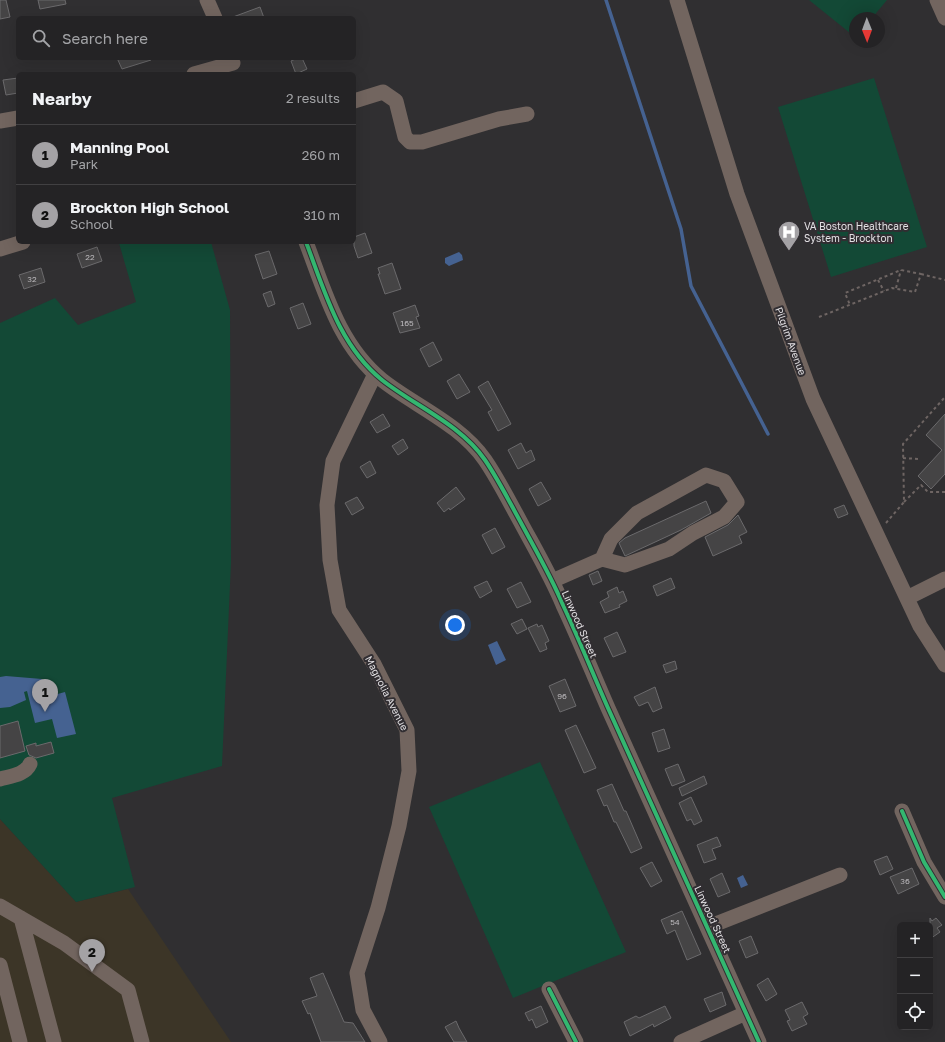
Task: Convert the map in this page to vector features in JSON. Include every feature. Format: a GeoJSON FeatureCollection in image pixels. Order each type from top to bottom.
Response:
{"type":"FeatureCollection","features":[{"type":"Feature","properties":{"kind":"street"},"geometry":{"type":"LineString","coordinates":[[207,0],[214,16]]}},
{"type":"Feature","properties":{"kind":"street","name":"Pilgrim Avenue"},"geometry":{"type":"LineString","coordinates":[[677,0],[737,194],[810,394],[920,626],[945,665]]}},
{"type":"Feature","properties":{"kind":"street"},"geometry":{"type":"LineString","coordinates":[[937,0],[945,18]]}},
{"type":"Feature","properties":{"kind":"street"},"geometry":{"type":"LineString","coordinates":[[203,72],[234,65]]}},
{"type":"Feature","properties":{"kind":"street"},"geometry":{"type":"LineString","coordinates":[[356,100],[383,92],[396,101],[405,137],[410,142],[422,142],[499,119],[527,114]]}},
{"type":"Feature","properties":{"kind":"street"},"geometry":{"type":"LineString","coordinates":[[0,121],[16,118]]}},
{"type":"Feature","properties":{"kind":"street"},"geometry":{"type":"LineString","coordinates":[[0,249],[16,244]]}},
{"type":"Feature","properties":{"kind":"street","name":"Linwood Street"},"geometry":{"type":"LineString","coordinates":[[307,244],[343,335],[359,357],[375,374],[438,418],[477,449],[506,495],[552,581],[670,847],[708,927],[759,1042]]}},
{"type":"Feature","properties":{"kind":"street","name":"Magnolia Avenue"},"geometry":{"type":"LineString","coordinates":[[375,374],[334,461],[327,505],[330,560],[340,610],[374,664],[407,730],[409,771],[399,826],[378,908],[357,973],[363,1010],[380,1042]]}},
{"type":"Feature","properties":{"kind":"street"},"geometry":{"type":"LineString","coordinates":[[552,581],[602,559],[625,565],[669,549],[693,533],[724,517],[737,502],[724,481],[706,475],[637,513],[611,539],[602,559]]}},
{"type":"Feature","properties":{"kind":"street"},"geometry":{"type":"LineString","coordinates":[[907,598],[945,579]]}},
{"type":"Feature","properties":{"kind":"street"},"geometry":{"type":"LineString","coordinates":[[0,779],[22,772],[27,769],[30,764]]}},
{"type":"Feature","properties":{"kind":"street"},"geometry":{"type":"LineString","coordinates":[[902,811],[924,862],[945,897]]}},
{"type":"Feature","properties":{"kind":"street"},"geometry":{"type":"LineString","coordinates":[[708,927],[840,875]]}},
{"type":"Feature","properties":{"kind":"street"},"geometry":{"type":"LineString","coordinates":[[0,906],[64,943],[128,990],[142,1042]]}},
{"type":"Feature","properties":{"kind":"street"},"geometry":{"type":"LineString","coordinates":[[21,918],[52,1042]]}},
{"type":"Feature","properties":{"kind":"street"},"geometry":{"type":"LineString","coordinates":[[0,965],[20,1042]]}},
{"type":"Feature","properties":{"kind":"street"},"geometry":{"type":"LineString","coordinates":[[549,989],[576,1042]]}},
{"type":"Feature","properties":{"kind":"street"},"geometry":{"type":"LineString","coordinates":[[681,1042],[746,1013]]}},
{"type":"Feature","properties":{"kind":"path"},"geometry":{"type":"LineString","coordinates":[[896,288],[901,270]]}},
{"type":"Feature","properties":{"kind":"path"},"geometry":{"type":"LineString","coordinates":[[850,305],[845,293],[901,270],[945,280]]}},
{"type":"Feature","properties":{"kind":"path"},"geometry":{"type":"LineString","coordinates":[[819,317],[892,288],[915,292],[921,274]]}},
{"type":"Feature","properties":{"kind":"path"},"geometry":{"type":"LineString","coordinates":[[878,280],[884,291]]}},
{"type":"Feature","properties":{"kind":"path"},"geometry":{"type":"LineString","coordinates":[[904,502],[903,444],[945,397]]}},
{"type":"Feature","properties":{"kind":"path"},"geometry":{"type":"LineString","coordinates":[[903,458],[918,460]]}},
{"type":"Feature","properties":{"kind":"path"},"geometry":{"type":"LineString","coordinates":[[884,525],[904,502],[922,485],[928,492],[945,492]]}},
{"type":"Feature","properties":{"kind":"shaded area"},"geometry":{"type":"Polygon","coordinates":[[[0,819],[76,902],[128,889],[231,1042],[0,1042],[0,819]]]}},
{"type":"Feature","properties":{"kind":"green space"},"geometry":{"type":"Polygon","coordinates":[[[809,0],[887,0],[877,12],[849,12],[849,32],[809,0]]]}},
{"type":"Feature","properties":{"kind":"green space"},"geometry":{"type":"Polygon","coordinates":[[[874,78],[927,247],[831,277],[778,107],[874,78]]]}},
{"type":"Feature","properties":{"kind":"green space"},"geometry":{"type":"Polygon","coordinates":[[[119,244],[212,244],[230,310],[231,562],[222,766],[112,798],[135,887],[76,902],[0,819],[0,323],[55,298],[78,325],[136,302],[119,244]]]}},
{"type":"Feature","properties":{"kind":"green space"},"geometry":{"type":"Polygon","coordinates":[[[540,762],[626,952],[513,998],[429,807],[540,762]]]}},
{"type":"Feature","properties":{"kind":"water"},"geometry":{"type":"Polygon","coordinates":[[[459,252],[462,255],[463,260],[449,266],[445,263],[445,258],[459,252]]]}},
{"type":"Feature","properties":{"kind":"water"},"geometry":{"type":"Polygon","coordinates":[[[497,641],[506,660],[496,665],[488,645],[497,641]]]}},
{"type":"Feature","properties":{"kind":"water"},"geometry":{"type":"Polygon","coordinates":[[[6,676],[42,679],[46,684],[46,688],[45,691],[38,695],[39,699],[65,692],[76,734],[57,738],[52,719],[35,723],[27,691],[24,692],[26,700],[10,707],[0,708],[0,677],[6,676]]]}},
{"type":"Feature","properties":{"kind":"water"},"geometry":{"type":"Polygon","coordinates":[[[743,875],[748,885],[741,888],[737,878],[743,875]]]}},
{"type":"Feature","properties":{"kind":"building"},"geometry":{"type":"Polygon","coordinates":[[[0,0],[6,0],[10,17],[0,19],[0,0]]]}},
{"type":"Feature","properties":{"kind":"building"},"geometry":{"type":"Polygon","coordinates":[[[38,0],[65,0],[66,4],[40,9],[38,0]]]}},
{"type":"Feature","properties":{"kind":"building"},"geometry":{"type":"Polygon","coordinates":[[[260,7],[263,16],[236,16],[260,7]]]}},
{"type":"Feature","properties":{"kind":"building"},"geometry":{"type":"Polygon","coordinates":[[[118,60],[151,60],[122,69],[118,60]]]}},
{"type":"Feature","properties":{"kind":"building"},"geometry":{"type":"Polygon","coordinates":[[[303,60],[307,69],[300,72],[295,72],[291,61],[303,60]]]}},
{"type":"Feature","properties":{"kind":"building"},"geometry":{"type":"Polygon","coordinates":[[[16,78],[16,93],[6,95],[3,80],[16,78]]]}},
{"type":"Feature","properties":{"kind":"building"},"geometry":{"type":"Polygon","coordinates":[[[365,233],[372,253],[358,258],[354,246],[354,244],[356,244],[356,236],[365,233]]]}},
{"type":"Feature","properties":{"kind":"building"},"geometry":{"type":"Polygon","coordinates":[[[97,247],[102,261],[82,268],[77,254],[97,247]]]}},
{"type":"Feature","properties":{"kind":"building"},"geometry":{"type":"Polygon","coordinates":[[[269,251],[277,274],[263,279],[255,255],[269,251]]]}},
{"type":"Feature","properties":{"kind":"building"},"geometry":{"type":"Polygon","coordinates":[[[392,263],[401,289],[385,294],[378,274],[380,274],[378,268],[392,263]]]}},
{"type":"Feature","properties":{"kind":"building"},"geometry":{"type":"Polygon","coordinates":[[[41,268],[45,282],[24,289],[19,275],[41,268]]]}},
{"type":"Feature","properties":{"kind":"building"},"geometry":{"type":"Polygon","coordinates":[[[271,291],[275,304],[268,307],[263,294],[271,291]]]}},
{"type":"Feature","properties":{"kind":"building"},"geometry":{"type":"Polygon","coordinates":[[[303,303],[311,324],[298,329],[290,308],[303,303]]]}},
{"type":"Feature","properties":{"kind":"building"},"geometry":{"type":"Polygon","coordinates":[[[415,305],[419,316],[416,317],[420,328],[400,333],[393,313],[415,305]]]}},
{"type":"Feature","properties":{"kind":"building"},"geometry":{"type":"Polygon","coordinates":[[[433,342],[442,360],[429,367],[420,349],[433,342]]]}},
{"type":"Feature","properties":{"kind":"building"},"geometry":{"type":"Polygon","coordinates":[[[459,374],[470,392],[457,399],[447,381],[459,374]]]}},
{"type":"Feature","properties":{"kind":"building"},"geometry":{"type":"Polygon","coordinates":[[[488,381],[511,424],[498,431],[488,412],[492,410],[478,387],[488,381]]]}},
{"type":"Feature","properties":{"kind":"building"},"geometry":{"type":"Polygon","coordinates":[[[383,414],[390,426],[377,433],[370,422],[383,414]]]}},
{"type":"Feature","properties":{"kind":"building"},"geometry":{"type":"Polygon","coordinates":[[[945,414],[945,474],[931,489],[918,476],[942,450],[926,435],[945,414]]]}},
{"type":"Feature","properties":{"kind":"building"},"geometry":{"type":"Polygon","coordinates":[[[403,439],[408,448],[398,455],[392,446],[403,439]]]}},
{"type":"Feature","properties":{"kind":"building"},"geometry":{"type":"Polygon","coordinates":[[[521,443],[526,453],[531,450],[535,460],[518,469],[508,450],[521,443]]]}},
{"type":"Feature","properties":{"kind":"building"},"geometry":{"type":"Polygon","coordinates":[[[370,461],[376,473],[367,478],[360,467],[370,461]]]}},
{"type":"Feature","properties":{"kind":"building"},"geometry":{"type":"Polygon","coordinates":[[[541,482],[551,499],[538,506],[529,489],[541,482]]]}},
{"type":"Feature","properties":{"kind":"building"},"geometry":{"type":"Polygon","coordinates":[[[456,487],[465,499],[450,510],[449,508],[444,512],[437,503],[456,487]]]}},
{"type":"Feature","properties":{"kind":"building"},"geometry":{"type":"Polygon","coordinates":[[[357,497],[364,508],[352,515],[345,503],[357,497]]]}},
{"type":"Feature","properties":{"kind":"building"},"geometry":{"type":"Polygon","coordinates":[[[706,501],[711,513],[681,530],[625,556],[619,543],[625,538],[706,501]]]}},
{"type":"Feature","properties":{"kind":"building"},"geometry":{"type":"Polygon","coordinates":[[[844,505],[848,514],[838,518],[834,509],[844,505]]]}},
{"type":"Feature","properties":{"kind":"building"},"geometry":{"type":"Polygon","coordinates":[[[738,515],[747,532],[739,536],[742,543],[713,556],[705,537],[728,525],[738,515]]]}},
{"type":"Feature","properties":{"kind":"building"},"geometry":{"type":"Polygon","coordinates":[[[495,528],[505,547],[492,554],[482,535],[495,528]]]}},
{"type":"Feature","properties":{"kind":"building"},"geometry":{"type":"Polygon","coordinates":[[[598,571],[602,581],[593,585],[589,575],[598,571]]]}},
{"type":"Feature","properties":{"kind":"building"},"geometry":{"type":"Polygon","coordinates":[[[671,578],[675,588],[657,596],[653,586],[671,578]]]}},
{"type":"Feature","properties":{"kind":"building"},"geometry":{"type":"Polygon","coordinates":[[[487,581],[492,591],[480,598],[474,587],[487,581]]]}},
{"type":"Feature","properties":{"kind":"building"},"geometry":{"type":"Polygon","coordinates":[[[521,582],[531,602],[517,608],[507,589],[521,582]]]}},
{"type":"Feature","properties":{"kind":"building"},"geometry":{"type":"Polygon","coordinates":[[[617,587],[619,593],[623,591],[627,601],[619,605],[620,607],[605,613],[600,602],[609,597],[607,592],[617,587]]]}},
{"type":"Feature","properties":{"kind":"building"},"geometry":{"type":"Polygon","coordinates":[[[522,619],[527,629],[517,634],[511,624],[522,619]]]}},
{"type":"Feature","properties":{"kind":"building"},"geometry":{"type":"Polygon","coordinates":[[[537,624],[538,627],[542,625],[549,641],[545,643],[547,649],[540,652],[528,628],[537,624]]]}},
{"type":"Feature","properties":{"kind":"building"},"geometry":{"type":"Polygon","coordinates":[[[617,632],[626,652],[613,657],[604,638],[617,632]]]}},
{"type":"Feature","properties":{"kind":"building"},"geometry":{"type":"Polygon","coordinates":[[[675,661],[677,669],[666,673],[663,665],[675,661]]]}},
{"type":"Feature","properties":{"kind":"building"},"geometry":{"type":"Polygon","coordinates":[[[565,679],[576,706],[560,712],[549,686],[565,679]]]}},
{"type":"Feature","properties":{"kind":"building"},"geometry":{"type":"Polygon","coordinates":[[[655,687],[662,708],[653,712],[648,702],[639,706],[634,697],[655,687]]]}},
{"type":"Feature","properties":{"kind":"building"},"geometry":{"type":"Polygon","coordinates":[[[18,721],[25,751],[0,758],[0,726],[18,721]]]}},
{"type":"Feature","properties":{"kind":"building"},"geometry":{"type":"Polygon","coordinates":[[[576,725],[596,768],[584,773],[565,730],[576,725]]]}},
{"type":"Feature","properties":{"kind":"building"},"geometry":{"type":"Polygon","coordinates":[[[664,729],[670,748],[658,752],[652,733],[664,729]]]}},
{"type":"Feature","properties":{"kind":"building"},"geometry":{"type":"Polygon","coordinates":[[[51,742],[54,753],[36,758],[29,755],[26,746],[36,743],[36,746],[51,742]]]}},
{"type":"Feature","properties":{"kind":"building"},"geometry":{"type":"Polygon","coordinates":[[[678,764],[685,781],[672,786],[665,769],[678,764]]]}},
{"type":"Feature","properties":{"kind":"building"},"geometry":{"type":"Polygon","coordinates":[[[704,776],[707,784],[682,796],[679,788],[704,776]]]}},
{"type":"Feature","properties":{"kind":"building"},"geometry":{"type":"Polygon","coordinates":[[[612,784],[624,811],[626,811],[642,848],[631,853],[616,822],[614,822],[607,805],[604,806],[597,790],[612,784]]]}},
{"type":"Feature","properties":{"kind":"building"},"geometry":{"type":"Polygon","coordinates":[[[691,797],[702,821],[694,825],[691,819],[687,821],[679,803],[691,797]]]}},
{"type":"Feature","properties":{"kind":"building"},"geometry":{"type":"Polygon","coordinates":[[[717,837],[721,846],[712,849],[716,859],[704,863],[697,845],[717,837]]]}},
{"type":"Feature","properties":{"kind":"building"},"geometry":{"type":"Polygon","coordinates":[[[887,856],[893,869],[880,875],[874,861],[887,856]]]}},
{"type":"Feature","properties":{"kind":"building"},"geometry":{"type":"Polygon","coordinates":[[[652,862],[662,881],[651,887],[640,868],[652,862]]]}},
{"type":"Feature","properties":{"kind":"building"},"geometry":{"type":"Polygon","coordinates":[[[912,868],[919,884],[898,894],[890,877],[912,868]]]}},
{"type":"Feature","properties":{"kind":"building"},"geometry":{"type":"Polygon","coordinates":[[[722,873],[730,892],[718,897],[710,879],[722,873]]]}},
{"type":"Feature","properties":{"kind":"building"},"geometry":{"type":"Polygon","coordinates":[[[682,911],[701,954],[687,960],[675,930],[667,934],[661,920],[682,911]]]}},
{"type":"Feature","properties":{"kind":"building"},"geometry":{"type":"Polygon","coordinates":[[[930,918],[932,921],[936,918],[942,925],[937,928],[940,932],[933,937],[933,922],[930,922],[930,918]]]}},
{"type":"Feature","properties":{"kind":"building"},"geometry":{"type":"Polygon","coordinates":[[[751,936],[758,953],[746,958],[739,941],[751,936]]]}},
{"type":"Feature","properties":{"kind":"building"},"geometry":{"type":"Polygon","coordinates":[[[323,973],[344,1022],[353,1023],[365,1042],[321,1042],[310,1013],[308,1014],[302,1001],[317,996],[310,978],[323,973]]]}},
{"type":"Feature","properties":{"kind":"building"},"geometry":{"type":"Polygon","coordinates":[[[768,978],[777,994],[766,1001],[757,985],[768,978]]]}},
{"type":"Feature","properties":{"kind":"building"},"geometry":{"type":"Polygon","coordinates":[[[722,992],[726,1005],[710,1012],[704,999],[722,992]]]}},
{"type":"Feature","properties":{"kind":"building"},"geometry":{"type":"Polygon","coordinates":[[[802,1002],[808,1014],[803,1017],[807,1024],[792,1031],[787,1021],[790,1020],[785,1010],[802,1002]]]}},
{"type":"Feature","properties":{"kind":"building"},"geometry":{"type":"Polygon","coordinates":[[[541,1006],[548,1022],[536,1028],[532,1019],[529,1021],[525,1013],[541,1006]]]}},
{"type":"Feature","properties":{"kind":"building"},"geometry":{"type":"Polygon","coordinates":[[[665,1006],[671,1018],[654,1027],[653,1024],[630,1036],[624,1022],[636,1016],[639,1018],[665,1006]]]}},
{"type":"Feature","properties":{"kind":"building"},"geometry":{"type":"Polygon","coordinates":[[[456,1021],[467,1042],[454,1042],[445,1027],[456,1021]]]}},
{"type":"Feature","properties":{"kind":"waterway"},"geometry":{"type":"LineString","coordinates":[[606,0],[681,229],[691,286],[768,434]]}},
{"type":"Feature","properties":{"kind":"cycle path"},"geometry":{"type":"LineString","coordinates":[[307,244],[335,317],[355,351],[367,366],[382,380],[463,436],[475,447],[499,482],[558,594],[759,1042]]}},
{"type":"Feature","properties":{"kind":"cycle path"},"geometry":{"type":"LineString","coordinates":[[902,811],[924,862],[945,897]]}},
{"type":"Feature","properties":{"kind":"cycle path"},"geometry":{"type":"LineString","coordinates":[[549,989],[576,1042]]}},
{"type":"Feature","properties":{"kind":"place","name":"VA Boston Healthcare System - Brockton"},"geometry":{"type":"Point","coordinates":[789,252]}},
{"type":"Feature","properties":{"kind":"place","name":"Manning Pool"},"geometry":{"type":"Point","coordinates":[45,712]}},
{"type":"Feature","properties":{"kind":"place","name":"Brockton High School"},"geometry":{"type":"Point","coordinates":[92,972]}}]}
